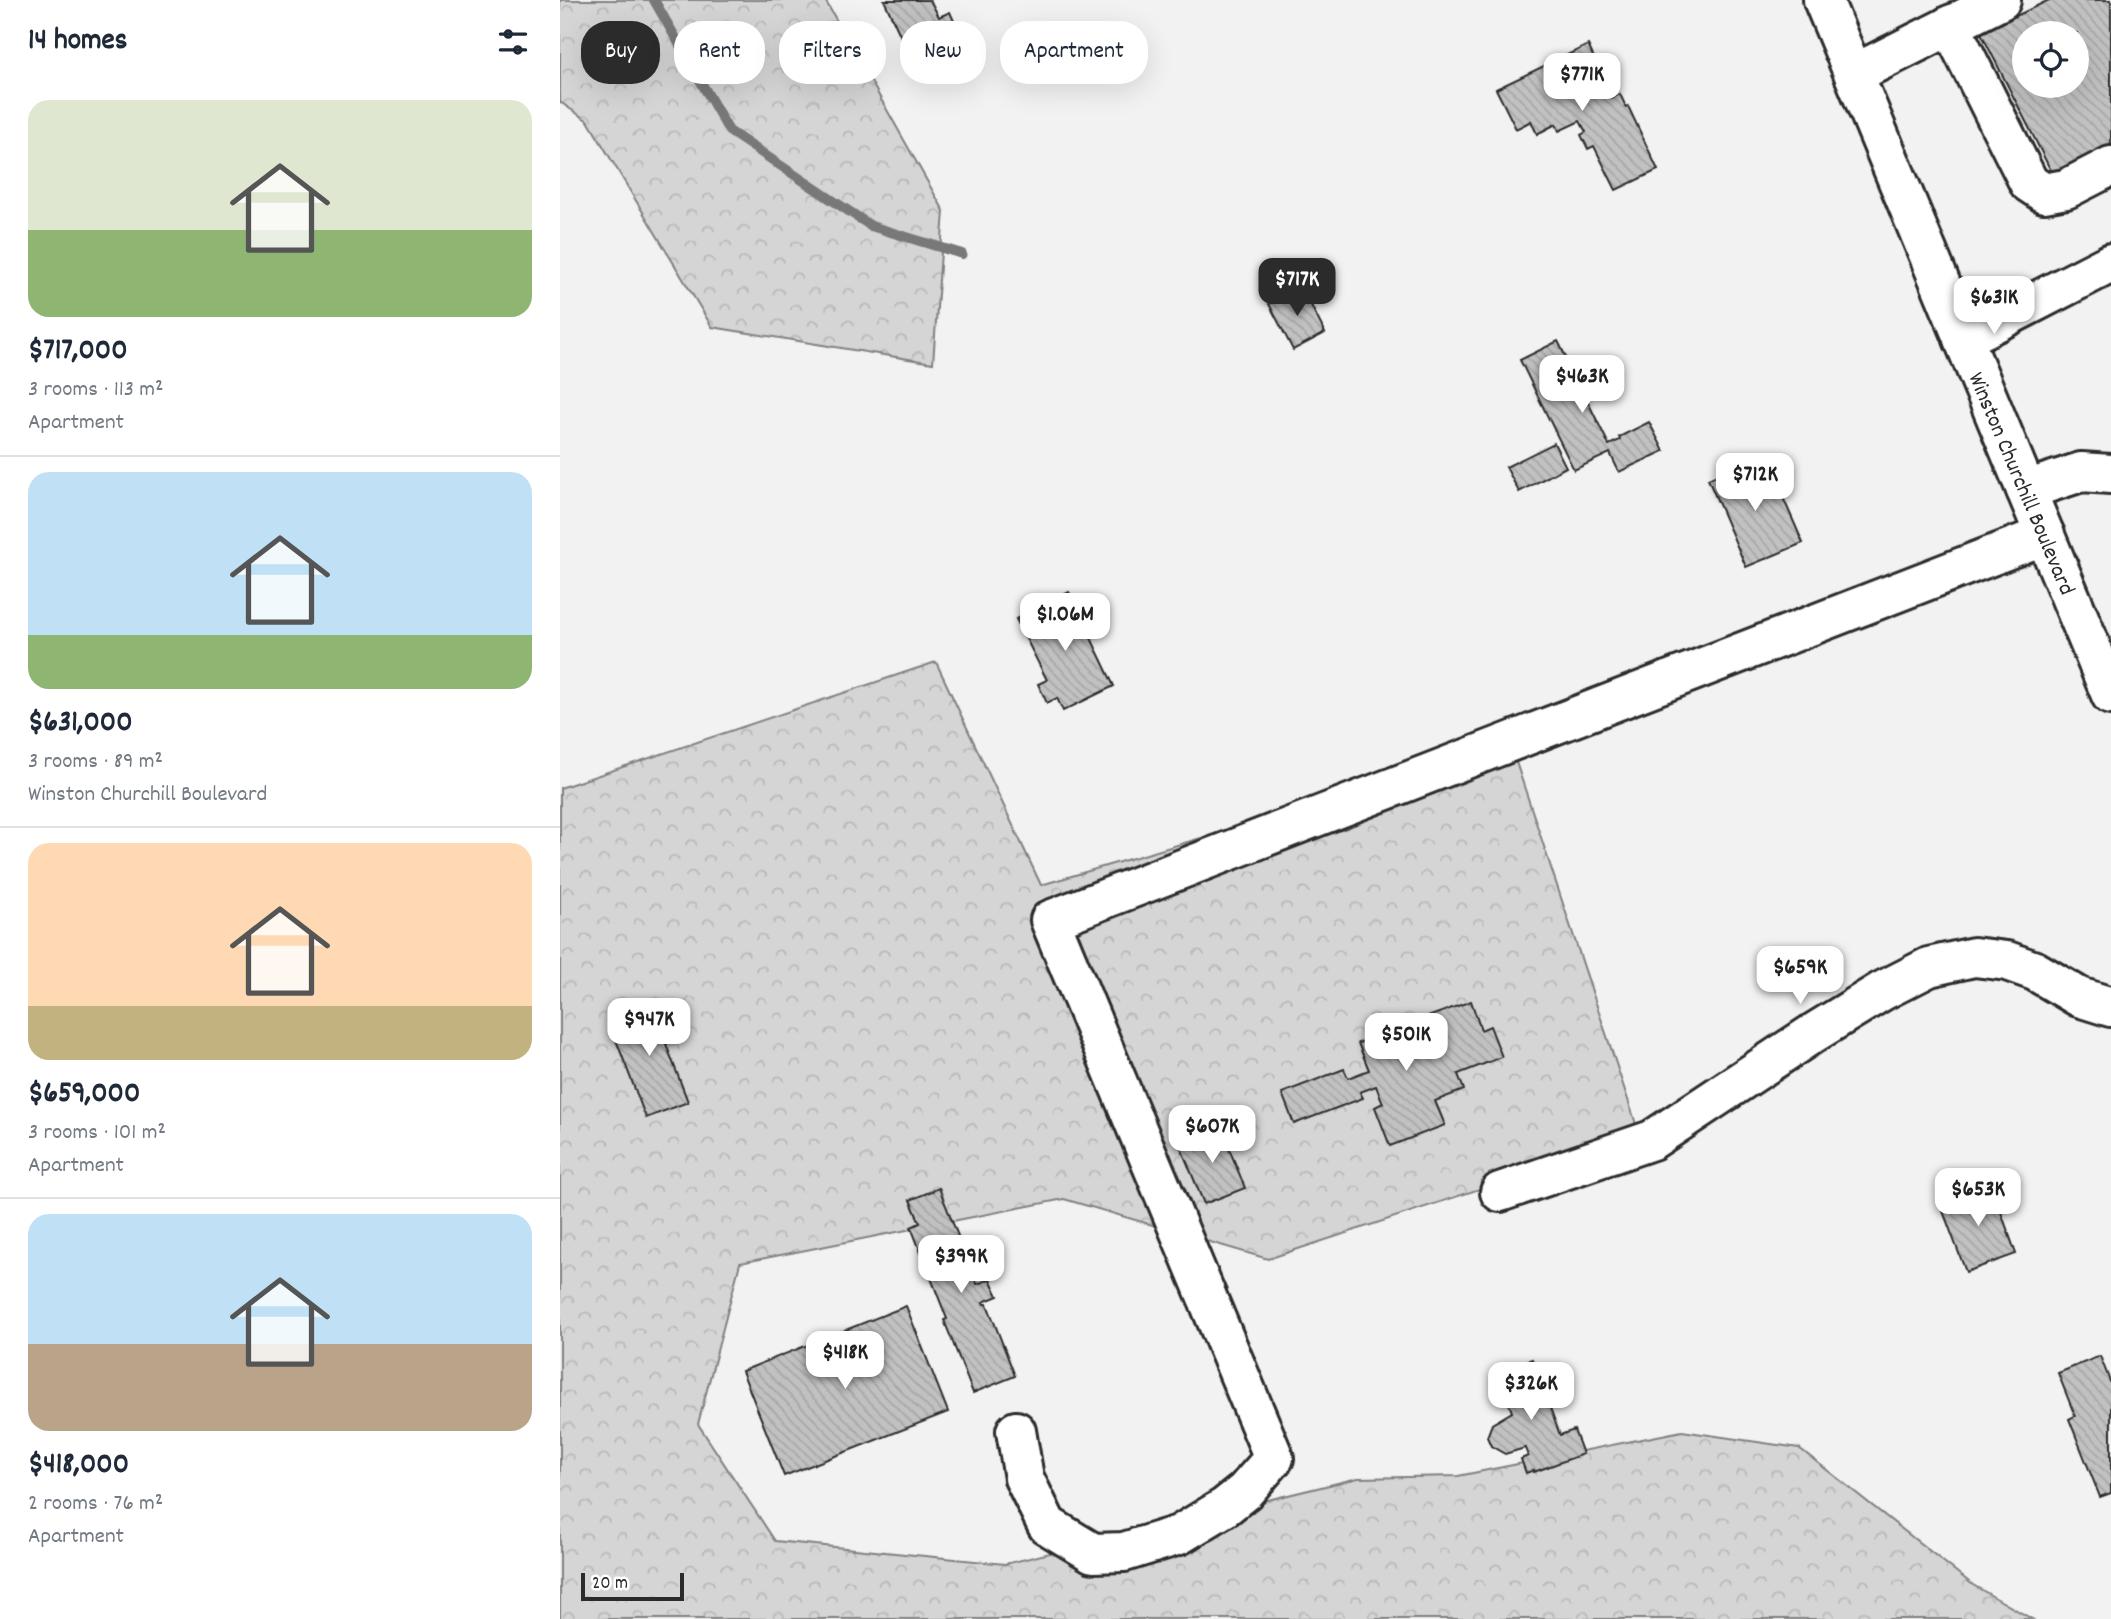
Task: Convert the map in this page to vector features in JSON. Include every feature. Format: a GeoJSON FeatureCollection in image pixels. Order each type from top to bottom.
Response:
{"type":"FeatureCollection","features":[{"type":"Feature","properties":{"kind":"main road","name":"Winston Churchill Boulevard"},"geometry":{"type":"LineString","coordinates":[[1823,0],[2111,695]]}},
{"type":"Feature","properties":{"kind":"main road"},"geometry":{"type":"LineString","coordinates":[[1854,74],[2001,0]]}},
{"type":"Feature","properties":{"kind":"main road"},"geometry":{"type":"LineString","coordinates":[[1950,25],[2029,183],[2045,193],[2066,189],[2111,166]]}},
{"type":"Feature","properties":{"kind":"main road"},"geometry":{"type":"LineString","coordinates":[[1963,339],[2111,263]]}},
{"type":"Feature","properties":{"kind":"main road"},"geometry":{"type":"LineString","coordinates":[[2026,490],[2081,472],[2111,474]]}},
{"type":"Feature","properties":{"kind":"main road"},"geometry":{"type":"LineString","coordinates":[[1016,1432],[1024,1478],[1047,1525],[1093,1553],[1124,1552],[1179,1535],[1235,1499],[1273,1458],[1050,920],[2045,535]]}},
{"type":"Feature","properties":{"kind":"main road"},"geometry":{"type":"LineString","coordinates":[[1500,1192],[1652,1140],[1812,1034],[1882,991],[1929,967],[1975,957],[2007,961],[2035,971],[2080,997],[2111,1007]]}},
{"type":"Feature","properties":{"kind":"green space"},"geometry":{"type":"Polygon","coordinates":[[[560,0],[825,0],[837,21],[779,21],[779,84],[872,84],[944,211],[933,363],[712,327],[588,121],[560,102],[560,0]]]}},
{"type":"Feature","properties":{"kind":"green space"},"geometry":{"type":"Polygon","coordinates":[[[936,662],[1041,885],[1511,747],[1640,1136],[1268,1259],[1064,1199],[740,1263],[698,1424],[775,1541],[1005,1564],[1358,1478],[1458,1476],[1682,1431],[1799,1448],[1973,1585],[2032,1619],[560,1619],[560,788],[936,662]]]}},
{"type":"Feature","properties":{"kind":"building"},"geometry":{"type":"Polygon","coordinates":[[[884,0],[930,0],[939,17],[950,12],[954,21],[900,21],[900,35],[884,0]]]}},
{"type":"Feature","properties":{"kind":"building"},"geometry":{"type":"Polygon","coordinates":[[[2049,0],[2111,0],[2111,146],[2052,173],[2014,98],[2089,98],[2089,21],[2012,21],[2012,94],[1981,33],[2049,0]]]}},
{"type":"Feature","properties":{"kind":"building"},"geometry":{"type":"Polygon","coordinates":[[[1588,45],[1612,98],[1620,94],[1626,107],[1628,106],[1658,170],[1616,190],[1594,146],[1588,149],[1581,135],[1586,132],[1580,121],[1559,131],[1556,124],[1537,134],[1531,121],[1516,129],[1496,89],[1588,45]]]}},
{"type":"Feature","properties":{"kind":"building"},"geometry":{"type":"Polygon","coordinates":[[[1302,287],[1325,333],[1293,350],[1269,304],[1302,287]]]}},
{"type":"Feature","properties":{"kind":"building"},"geometry":{"type":"Polygon","coordinates":[[[1558,341],[1609,445],[1649,422],[1664,451],[1619,472],[1610,453],[1574,470],[1520,360],[1558,341]]]}},
{"type":"Feature","properties":{"kind":"building"},"geometry":{"type":"Polygon","coordinates":[[[1554,443],[1566,467],[1519,492],[1506,467],[1554,443]]]}},
{"type":"Feature","properties":{"kind":"building"},"geometry":{"type":"Polygon","coordinates":[[[1756,458],[1769,490],[1778,486],[1803,543],[1746,567],[1708,479],[1756,458]]]}},
{"type":"Feature","properties":{"kind":"building"},"geometry":{"type":"Polygon","coordinates":[[[1069,592],[1114,686],[1063,711],[1057,698],[1047,703],[1038,684],[1047,680],[1016,619],[1069,592]]]}},
{"type":"Feature","properties":{"kind":"building"},"geometry":{"type":"Polygon","coordinates":[[[658,1000],[673,1041],[666,1044],[688,1102],[646,1118],[608,1019],[658,1000]]]}},
{"type":"Feature","properties":{"kind":"building"},"geometry":{"type":"Polygon","coordinates":[[[1471,1001],[1481,1030],[1490,1026],[1502,1057],[1458,1074],[1464,1090],[1435,1101],[1445,1125],[1390,1146],[1375,1107],[1383,1103],[1376,1086],[1360,1092],[1363,1098],[1294,1124],[1282,1093],[1344,1069],[1348,1078],[1369,1070],[1358,1043],[1471,1001]]]}},
{"type":"Feature","properties":{"kind":"building"},"geometry":{"type":"Polygon","coordinates":[[[1220,1126],[1245,1188],[1204,1204],[1179,1143],[1220,1126]]]}},
{"type":"Feature","properties":{"kind":"building"},"geometry":{"type":"Polygon","coordinates":[[[1991,1184],[2016,1254],[1966,1272],[1940,1203],[1991,1184]]]}},
{"type":"Feature","properties":{"kind":"building"},"geometry":{"type":"Polygon","coordinates":[[[939,1188],[977,1284],[990,1279],[998,1296],[983,1302],[987,1304],[1015,1376],[973,1393],[911,1227],[920,1223],[910,1200],[939,1188]]]}},
{"type":"Feature","properties":{"kind":"building"},"geometry":{"type":"Polygon","coordinates":[[[906,1306],[948,1412],[784,1476],[742,1371],[906,1306]]]}},
{"type":"Feature","properties":{"kind":"building"},"geometry":{"type":"Polygon","coordinates":[[[2100,1356],[2111,1384],[2111,1493],[2100,1497],[2069,1419],[2075,1416],[2058,1373],[2100,1356]]]}},
{"type":"Feature","properties":{"kind":"building"},"geometry":{"type":"Polygon","coordinates":[[[1532,1359],[1560,1435],[1574,1430],[1583,1454],[1526,1473],[1521,1459],[1528,1456],[1525,1448],[1505,1454],[1491,1446],[1487,1437],[1492,1424],[1512,1412],[1497,1371],[1532,1359]]]}},
{"type":"Feature","properties":{"kind":"waterway"},"geometry":{"type":"LineString","coordinates":[[654,0],[729,131],[871,226],[962,254]]}}]}
